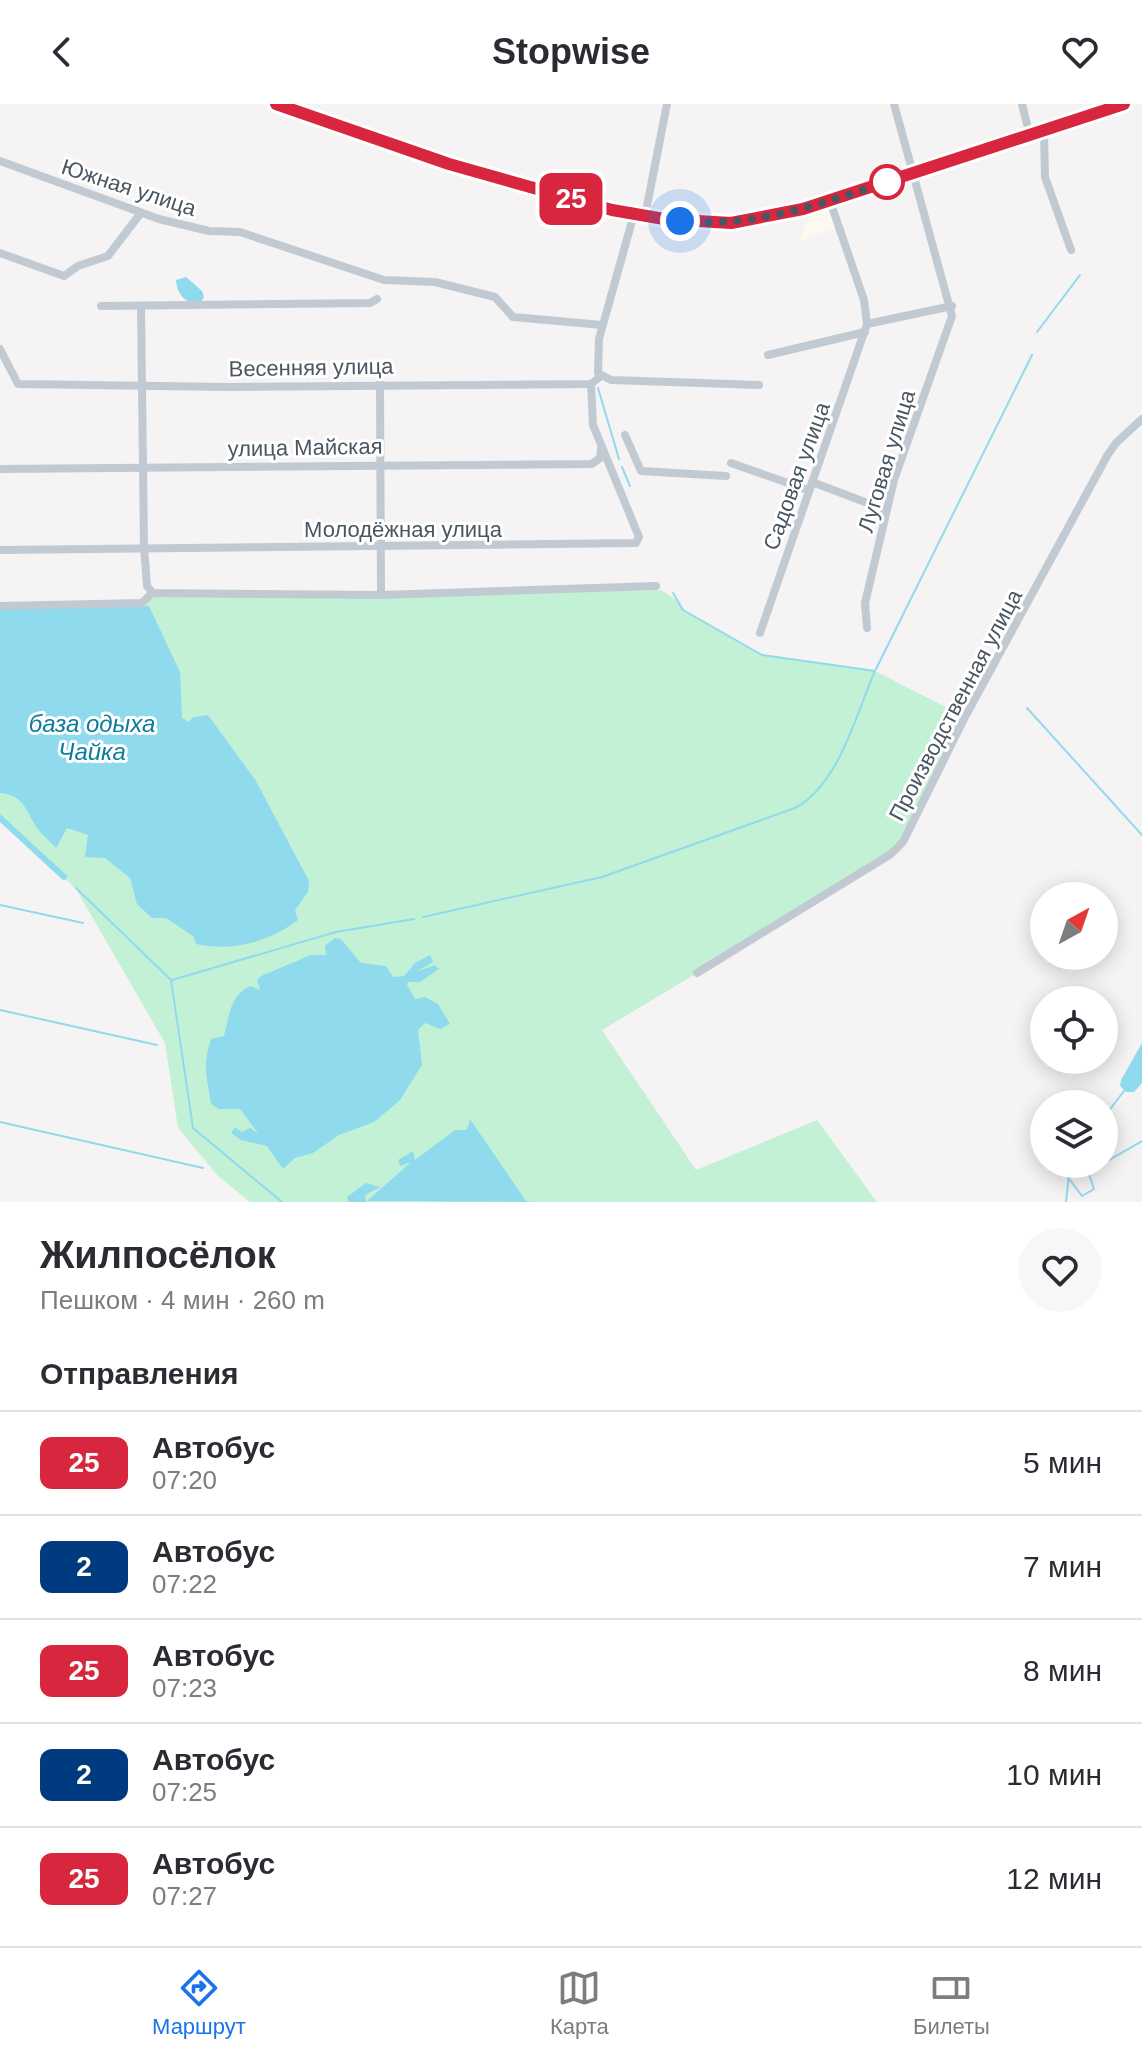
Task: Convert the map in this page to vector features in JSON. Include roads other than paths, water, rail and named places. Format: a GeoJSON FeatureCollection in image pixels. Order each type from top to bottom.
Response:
{"type":"FeatureCollection","features":[{"type":"Feature","properties":{"kind":"main road"},"geometry":{"type":"LineString","coordinates":[[277,104],[449,164],[639,215],[731,223],[762,220],[830,201],[1124,104]]}},
{"type":"Feature","properties":{"kind":"street"},"geometry":{"type":"LineString","coordinates":[[667,104],[639,215],[602,325],[598,371],[601,376],[611,380],[759,385]]}},
{"type":"Feature","properties":{"kind":"street"},"geometry":{"type":"LineString","coordinates":[[768,355],[952,306],[894,104]]}},
{"type":"Feature","properties":{"kind":"street"},"geometry":{"type":"LineString","coordinates":[[1022,104],[1030,136]]}},
{"type":"Feature","properties":{"kind":"street"},"geometry":{"type":"LineString","coordinates":[[1044,131],[1045,177],[1071,250]]}},
{"type":"Feature","properties":{"kind":"street","name":"Южная улица"},"geometry":{"type":"LineString","coordinates":[[0,161],[140,214],[250,236],[384,280],[435,282],[497,297],[513,317],[602,325]]}},
{"type":"Feature","properties":{"kind":"street"},"geometry":{"type":"LineString","coordinates":[[830,201],[864,300],[866,328]]}},
{"type":"Feature","properties":{"kind":"street"},"geometry":{"type":"LineString","coordinates":[[0,253],[64,276],[78,266],[108,256],[140,214]]}},
{"type":"Feature","properties":{"kind":"street"},"geometry":{"type":"LineString","coordinates":[[101,306],[370,303],[377,299]]}},
{"type":"Feature","properties":{"kind":"street"},"geometry":{"type":"LineString","coordinates":[[141,306],[144,547],[147,586],[152,593]]}},
{"type":"Feature","properties":{"kind":"street","name":"Луговая улица"},"geometry":{"type":"LineString","coordinates":[[867,628],[865,603],[886,510],[952,316],[952,306]]}},
{"type":"Feature","properties":{"kind":"street","name":"Садовая улица"},"geometry":{"type":"LineString","coordinates":[[760,633],[866,328]]}},
{"type":"Feature","properties":{"kind":"street","name":"Весенняя улица"},"geometry":{"type":"LineString","coordinates":[[0,349],[18,384],[591,384]]}},
{"type":"Feature","properties":{"kind":"street"},"geometry":{"type":"LineString","coordinates":[[591,384],[601,376]]}},
{"type":"Feature","properties":{"kind":"street"},"geometry":{"type":"LineString","coordinates":[[380,383],[381,595]]}},
{"type":"Feature","properties":{"kind":"street","name":"Молодёжная улица"},"geometry":{"type":"LineString","coordinates":[[0,550],[636,543],[639,537],[600,448],[591,414],[591,384]]}},
{"type":"Feature","properties":{"kind":"street","name":"Производственная улица"},"geometry":{"type":"LineString","coordinates":[[697,973],[891,854],[903,842],[965,717],[1107,456],[1142,419]]}},
{"type":"Feature","properties":{"kind":"street"},"geometry":{"type":"LineString","coordinates":[[625,435],[641,471],[726,476]]}},
{"type":"Feature","properties":{"kind":"street","name":"улица Майская"},"geometry":{"type":"LineString","coordinates":[[0,469],[143,468],[153,465],[592,464],[600,458],[600,448]]}},
{"type":"Feature","properties":{"kind":"street"},"geometry":{"type":"LineString","coordinates":[[731,463],[886,510]]}},
{"type":"Feature","properties":{"kind":"street"},"geometry":{"type":"LineString","coordinates":[[0,606],[142,603],[152,593],[381,595],[656,586]]}},
{"type":"Feature","properties":{"kind":"water"},"geometry":{"type":"Polygon","coordinates":[[[186,277],[202,291],[204,297],[199,305],[182,297],[178,289],[176,280],[186,277]]]}},
{"type":"Feature","properties":{"kind":"water","name":"база одыха Чайка"},"geometry":{"type":"Polygon","coordinates":[[[149,606],[180,672],[182,718],[189,722],[193,717],[208,715],[256,781],[309,881],[308,892],[295,910],[298,920],[262,939],[223,947],[196,944],[193,936],[166,918],[152,918],[137,904],[130,878],[105,858],[85,857],[88,835],[67,828],[56,848],[37,828],[19,800],[0,793],[0,608],[149,606]]]}},
{"type":"Feature","properties":{"kind":"water"},"geometry":{"type":"Polygon","coordinates":[[[335,938],[341,939],[361,963],[386,966],[393,977],[404,976],[415,963],[430,955],[433,962],[416,972],[435,965],[439,969],[420,982],[408,982],[407,985],[415,999],[425,997],[438,1004],[450,1024],[440,1029],[425,1023],[418,1030],[422,1065],[400,1100],[374,1122],[339,1135],[313,1153],[295,1158],[283,1169],[267,1146],[241,1140],[231,1133],[235,1127],[242,1132],[250,1128],[258,1133],[240,1109],[219,1109],[211,1104],[206,1072],[208,1049],[211,1039],[224,1036],[235,1000],[244,990],[251,986],[260,990],[257,980],[261,976],[311,955],[326,955],[325,946],[335,938]]]}},
{"type":"Feature","properties":{"kind":"water"},"geometry":{"type":"Polygon","coordinates":[[[1142,1043],[1142,1083],[1134,1092],[1126,1092],[1120,1086],[1121,1080],[1142,1043]]]}},
{"type":"Feature","properties":{"kind":"water"},"geometry":{"type":"Polygon","coordinates":[[[470,1119],[526,1201],[531,1202],[367,1201],[411,1162],[400,1166],[398,1160],[413,1151],[415,1160],[455,1130],[467,1130],[470,1119]]]}},
{"type":"Feature","properties":{"kind":"water"},"geometry":{"type":"Polygon","coordinates":[[[366,1183],[380,1187],[365,1195],[366,1202],[349,1202],[347,1197],[366,1183]]]}},
{"type":"Feature","properties":{"kind":"waterway"},"geometry":{"type":"LineString","coordinates":[[1037,332],[1080,275]]}},
{"type":"Feature","properties":{"kind":"waterway"},"geometry":{"type":"LineString","coordinates":[[876,669],[1032,355]]}},
{"type":"Feature","properties":{"kind":"waterway"},"geometry":{"type":"LineString","coordinates":[[598,388],[619,459]]}},
{"type":"Feature","properties":{"kind":"waterway"},"geometry":{"type":"LineString","coordinates":[[622,467],[630,486]]}},
{"type":"Feature","properties":{"kind":"waterway"},"geometry":{"type":"LineString","coordinates":[[423,917],[602,877],[795,808],[823,783],[844,747],[875,671],[762,655],[683,610],[673,593]]}},
{"type":"Feature","properties":{"kind":"waterway"},"geometry":{"type":"LineString","coordinates":[[1027,708],[1142,835]]}},
{"type":"Feature","properties":{"kind":"waterway"},"geometry":{"type":"LineString","coordinates":[[0,818],[64,877]]}},
{"type":"Feature","properties":{"kind":"waterway"},"geometry":{"type":"LineString","coordinates":[[76,888],[171,980],[193,1128],[282,1202]]}},
{"type":"Feature","properties":{"kind":"waterway"},"geometry":{"type":"LineString","coordinates":[[0,905],[83,923]]}},
{"type":"Feature","properties":{"kind":"waterway"},"geometry":{"type":"LineString","coordinates":[[172,980],[336,932],[414,919]]}},
{"type":"Feature","properties":{"kind":"waterway"},"geometry":{"type":"LineString","coordinates":[[0,1010],[157,1045]]}},
{"type":"Feature","properties":{"kind":"waterway"},"geometry":{"type":"LineString","coordinates":[[1118,1099],[1124,1091]]}},
{"type":"Feature","properties":{"kind":"waterway"},"geometry":{"type":"LineString","coordinates":[[0,1122],[203,1168]]}},
{"type":"Feature","properties":{"kind":"waterway"},"geometry":{"type":"LineString","coordinates":[[1118,1155],[1142,1141]]}},
{"type":"Feature","properties":{"kind":"waterway"},"geometry":{"type":"LineString","coordinates":[[1068,1178],[1082,1196],[1094,1189],[1090,1178]]}},
{"type":"Feature","properties":{"kind":"waterway"},"geometry":{"type":"LineString","coordinates":[[1066,1202],[1069,1178]]}}]}
